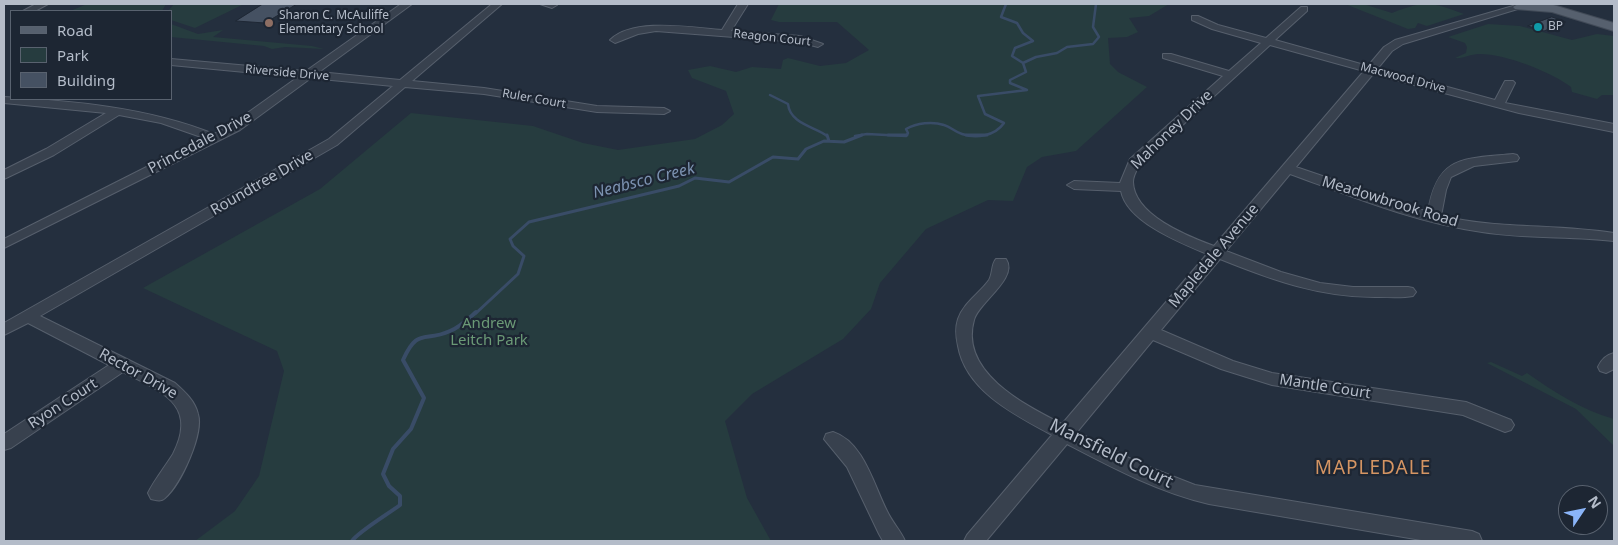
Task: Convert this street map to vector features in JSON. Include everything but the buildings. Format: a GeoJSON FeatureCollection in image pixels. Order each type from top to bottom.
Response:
{"type":"FeatureCollection","features":[{"type":"Feature","properties":{"kind":"main road"},"geometry":{"type":"LineString","coordinates":[[1539,4],[1587,11]]}},
{"type":"Feature","properties":{"kind":"main road"},"geometry":{"type":"LineString","coordinates":[[1562,4],[1614,19]]}},
{"type":"Feature","properties":{"kind":"main road"},"geometry":{"type":"LineString","coordinates":[[1519,5],[1571,9],[1614,27]]}},
{"type":"Feature","properties":{"kind":"street"},"geometry":{"type":"LineString","coordinates":[[30,10],[43,4]]}},
{"type":"Feature","properties":{"kind":"street","name":"Princedale Drive"},"geometry":{"type":"LineString","coordinates":[[4,244],[244,122],[407,4]]}},
{"type":"Feature","properties":{"kind":"street","name":"Roundtree Drive"},"geometry":{"type":"LineString","coordinates":[[4,330],[314,154],[350,130],[497,4]]}},
{"type":"Feature","properties":{"kind":"street"},"geometry":{"type":"LineString","coordinates":[[725,34],[743,4]]}},
{"type":"Feature","properties":{"kind":"street","name":"Mapledale Avenue"},"geometry":{"type":"LineString","coordinates":[[974,541],[1370,69],[1395,44],[1519,5]]}},
{"type":"Feature","properties":{"kind":"street","name":"Mahoney Drive"},"geometry":{"type":"LineString","coordinates":[[1304,9],[1134,162],[1126,175],[1127,187],[1135,204],[1153,221],[1177,236],[1217,252],[1308,286],[1349,292],[1408,292]]}},
{"type":"Feature","properties":{"kind":"street","name":"Macwood Drive"},"geometry":{"type":"LineString","coordinates":[[1195,18],[1215,27],[1499,104],[1614,128]]}},
{"type":"Feature","properties":{"kind":"street","name":"Reagon Court"},"geometry":{"type":"LineString","coordinates":[[615,40],[635,32],[656,28],[800,39],[818,44]]}},
{"type":"Feature","properties":{"kind":"street"},"geometry":{"type":"LineString","coordinates":[[1167,56],[1230,75]]}},
{"type":"Feature","properties":{"kind":"street","name":"Riverside Drive"},"geometry":{"type":"LineString","coordinates":[[172,62],[404,84]]}},
{"type":"Feature","properties":{"kind":"street"},"geometry":{"type":"LineString","coordinates":[[1499,104],[1510,83]]}},
{"type":"Feature","properties":{"kind":"street","name":"Ruler Court"},"geometry":{"type":"LineString","coordinates":[[404,84],[518,94],[597,109],[664,111]]}},
{"type":"Feature","properties":{"kind":"street"},"geometry":{"type":"LineString","coordinates":[[4,100],[118,111],[165,120],[214,138]]}},
{"type":"Feature","properties":{"kind":"street"},"geometry":{"type":"LineString","coordinates":[[4,174],[50,152],[118,111]]}},
{"type":"Feature","properties":{"kind":"street"},"geometry":{"type":"LineString","coordinates":[[1434,219],[1444,176],[1466,164],[1513,158]]}},
{"type":"Feature","properties":{"kind":"street","name":"Meadowbrook Road"},"geometry":{"type":"LineString","coordinates":[[1287,168],[1434,219],[1503,231],[1614,237]]}},
{"type":"Feature","properties":{"kind":"street"},"geometry":{"type":"LineString","coordinates":[[1074,184],[1127,187]]}},
{"type":"Feature","properties":{"kind":"street","name":"Mansfield Court"},"geometry":{"type":"LineString","coordinates":[[1001,262],[998,279],[973,304],[967,314],[964,333],[967,352],[982,378],[1018,408],[1144,474],[1200,494],[1472,540]]}},
{"type":"Feature","properties":{"kind":"street","name":"Rector Drive"},"geometry":{"type":"LineString","coordinates":[[27,316],[122,364],[174,392],[183,399],[189,413],[191,428],[185,448],[158,493]]}},
{"type":"Feature","properties":{"kind":"street","name":"Mantle Court"},"geometry":{"type":"LineString","coordinates":[[1150,332],[1227,365],[1272,379],[1466,409],[1505,425]]}},
{"type":"Feature","properties":{"kind":"street","name":"Ryon Court"},"geometry":{"type":"LineString","coordinates":[[4,443],[122,364]]}},
{"type":"Feature","properties":{"kind":"street"},"geometry":{"type":"LineString","coordinates":[[833,438],[854,459],[880,518],[895,541]]}},
{"type":"Feature","properties":{"kind":"green space"},"geometry":{"type":"Polygon","coordinates":[[[87,4],[166,4],[163,10],[72,10],[87,4]]]}},
{"type":"Feature","properties":{"kind":"green space"},"geometry":{"type":"Polygon","coordinates":[[[174,4],[244,4],[195,28],[172,20],[172,10],[169,10],[174,4]]]}},
{"type":"Feature","properties":{"kind":"green space","name":"Andrew Leitch Park"},"geometry":{"type":"Polygon","coordinates":[[[779,4],[1169,4],[1149,16],[1129,18],[1138,32],[1127,37],[1108,38],[1110,64],[1118,72],[1147,87],[1076,151],[1042,157],[1027,167],[1013,201],[988,200],[926,229],[880,283],[871,309],[843,339],[752,394],[725,421],[747,498],[771,541],[195,541],[235,511],[259,476],[284,371],[277,351],[143,288],[320,189],[411,113],[533,126],[583,143],[618,150],[695,139],[722,125],[734,114],[726,91],[692,78],[688,70],[710,66],[736,72],[752,67],[781,69],[783,60],[788,58],[820,66],[846,63],[869,50],[837,22],[779,22],[771,20],[779,4]]]}},
{"type":"Feature","properties":{"kind":"green space"},"geometry":{"type":"Polygon","coordinates":[[[1345,4],[1363,4],[1392,13],[1421,4],[1428,4],[1464,14],[1427,26],[1418,23],[1415,28],[1408,29],[1345,4]]]}},
{"type":"Feature","properties":{"kind":"green space"},"geometry":{"type":"Polygon","coordinates":[[[172,24],[198,34],[223,30],[213,37],[312,46],[324,49],[285,47],[272,49],[264,46],[172,37],[172,24]]]}},
{"type":"Feature","properties":{"kind":"green space"},"geometry":{"type":"Polygon","coordinates":[[[1488,24],[1520,26],[1572,40],[1597,34],[1614,36],[1614,95],[1602,95],[1597,99],[1572,92],[1571,87],[1552,75],[1513,60],[1478,54],[1455,58],[1466,53],[1467,47],[1465,43],[1448,37],[1488,24]]]}},
{"type":"Feature","properties":{"kind":"green space"},"geometry":{"type":"Polygon","coordinates":[[[1491,362],[1522,376],[1527,373],[1569,400],[1591,411],[1614,419],[1614,446],[1576,409],[1487,363],[1491,362]]]}},
{"type":"Feature","properties":{"kind":"waterway","name":"Neabsco Creek"},"geometry":{"type":"LineString","coordinates":[[1006,4],[1001,17],[1017,23],[1023,33],[1033,41],[1015,48],[1012,56],[1023,63]]}},
{"type":"Feature","properties":{"kind":"waterway"},"geometry":{"type":"LineString","coordinates":[[1023,63],[1036,57],[1057,53],[1067,47],[1093,44],[1099,37],[1093,27],[1096,4]]}},
{"type":"Feature","properties":{"kind":"waterway","name":"Neabsco Creek"},"geometry":{"type":"LineString","coordinates":[[985,135],[996,131],[1004,123],[985,114],[978,96],[1027,90],[1010,83],[1010,80],[1026,72],[1023,63]]}},
{"type":"Feature","properties":{"kind":"waterway"},"geometry":{"type":"LineString","coordinates":[[770,95],[788,104],[790,111],[798,121],[827,136]]}},
{"type":"Feature","properties":{"kind":"waterway","name":"Neabsco Creek"},"geometry":{"type":"LineString","coordinates":[[907,135],[908,133],[906,129],[930,123],[944,125],[967,135]]}},
{"type":"Feature","properties":{"kind":"waterway","name":"Neabsco Creek"},"geometry":{"type":"LineString","coordinates":[[855,136],[867,134],[907,135]]}},
{"type":"Feature","properties":{"kind":"waterway","name":"Neabsco Creek"},"geometry":{"type":"LineString","coordinates":[[827,135],[829,141]]}},
{"type":"Feature","properties":{"kind":"waterway","name":"Neabsco Creek"},"geometry":{"type":"LineString","coordinates":[[475,314],[518,274],[524,256],[513,246],[510,239],[529,222],[679,186],[695,178],[729,182],[773,157],[798,159],[806,149],[824,141],[844,142],[862,135]]}},
{"type":"Feature","properties":{"kind":"waterway","name":"Neabsco Creek"},"geometry":{"type":"LineString","coordinates":[[888,135],[907,135]]}},
{"type":"Feature","properties":{"kind":"waterway","name":"Neabsco Creek"},"geometry":{"type":"LineString","coordinates":[[967,135],[985,135]]}},
{"type":"Feature","properties":{"kind":"waterway","name":"Neabsco Creek"},"geometry":{"type":"LineString","coordinates":[[967,135],[985,135]]}},
{"type":"Feature","properties":{"kind":"waterway","name":"Neabsco Creek"},"geometry":{"type":"LineString","coordinates":[[352,541],[400,505],[400,496],[389,486],[383,474],[393,449],[411,429],[424,398],[403,360],[408,350],[418,339],[454,329],[476,312]]}},
{"type":"Feature","properties":{"kind":"place","name":"Sharon C. McAuliffe Elementary School"},"geometry":{"type":"Point","coordinates":[269,23]}},
{"type":"Feature","properties":{"kind":"place","name":"BP"},"geometry":{"type":"Point","coordinates":[1538,27]}},
{"type":"Feature","properties":{"kind":"district","name":"MAPLEDALE"},"geometry":{"type":"Point","coordinates":[1373,469]}}]}
